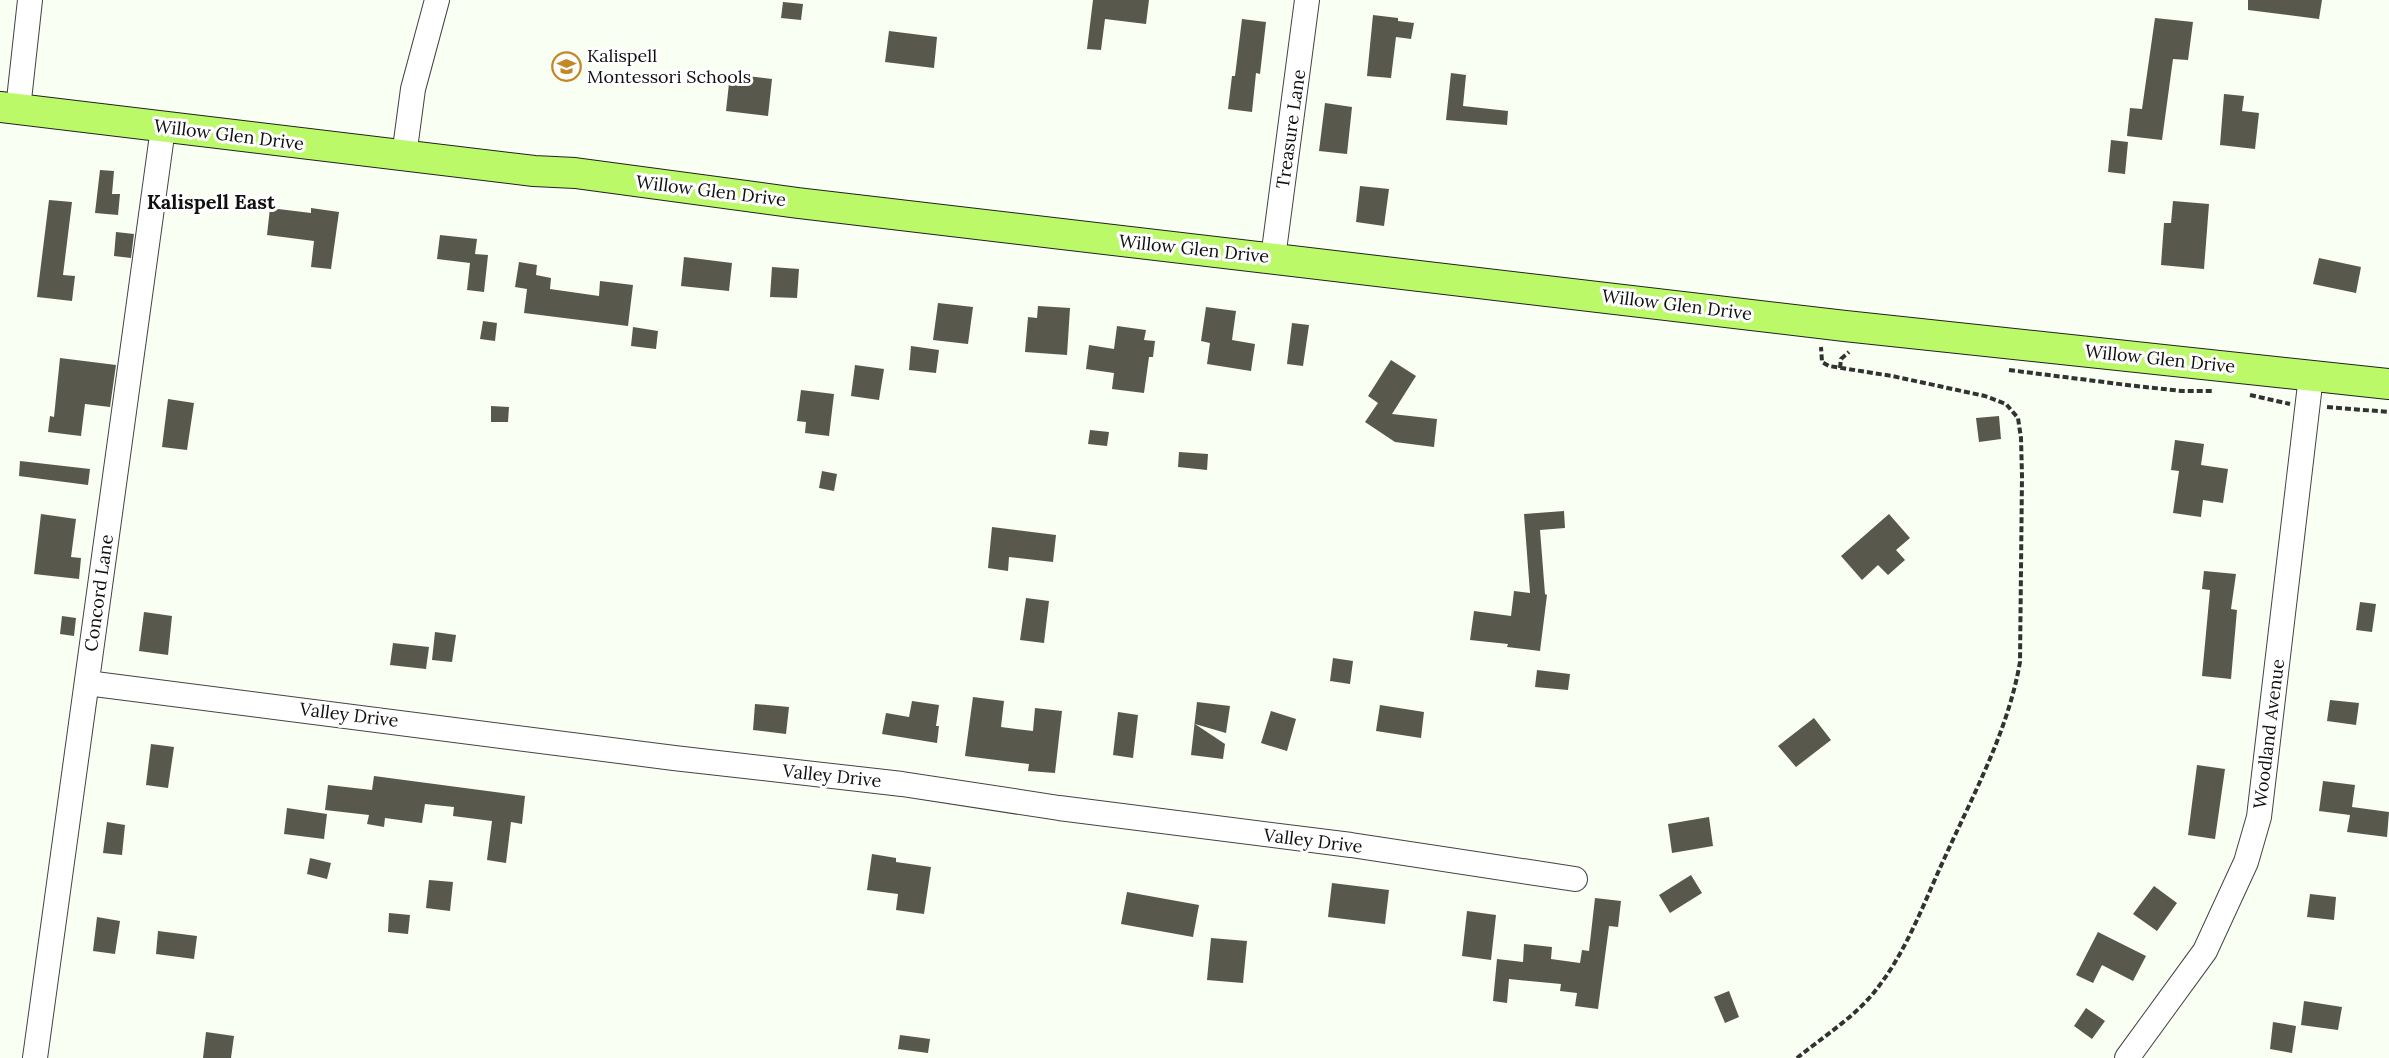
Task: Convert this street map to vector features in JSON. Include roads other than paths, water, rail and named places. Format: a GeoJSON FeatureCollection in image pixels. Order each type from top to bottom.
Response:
{"type":"FeatureCollection","features":[{"type":"Feature","properties":{"kind":"main road","name":"Willow Glen Drive"},"geometry":{"type":"LineString","coordinates":[[9,108],[534,171],[575,173],[809,204],[1824,323],[2389,384]]}},
{"type":"Feature","properties":{"kind":"street"},"geometry":{"type":"LineString","coordinates":[[9,108],[30,0]]}},
{"type":"Feature","properties":{"kind":"street"},"geometry":{"type":"LineString","coordinates":[[404,156],[413,89],[437,0]]}},
{"type":"Feature","properties":{"kind":"street","name":"Treasure Lane"},"geometry":{"type":"LineString","coordinates":[[1273,258],[1307,0]]}},
{"type":"Feature","properties":{"kind":"street","name":"Concord Lane"},"geometry":{"type":"LineString","coordinates":[[34,1058],[163,128]]}},
{"type":"Feature","properties":{"kind":"street","name":"Woodland Avenue"},"geometry":{"type":"LineString","coordinates":[[2127,1058],[2205,951],[2246,862],[2259,816],[2311,376]]}},
{"type":"Feature","properties":{"kind":"street","name":"Valley Drive"},"geometry":{"type":"LineString","coordinates":[[87,683],[674,758],[902,784],[1059,808],[1351,845],[1575,879]]}},
{"type":"Feature","properties":{"kind":"place","name":"Kalispell Montessori Schools"},"geometry":{"type":"Point","coordinates":[566,66]}},
{"type":"Feature","properties":{"kind":"district","name":"Kalispell East"},"geometry":{"type":"Point","coordinates":[211,202]}}]}
